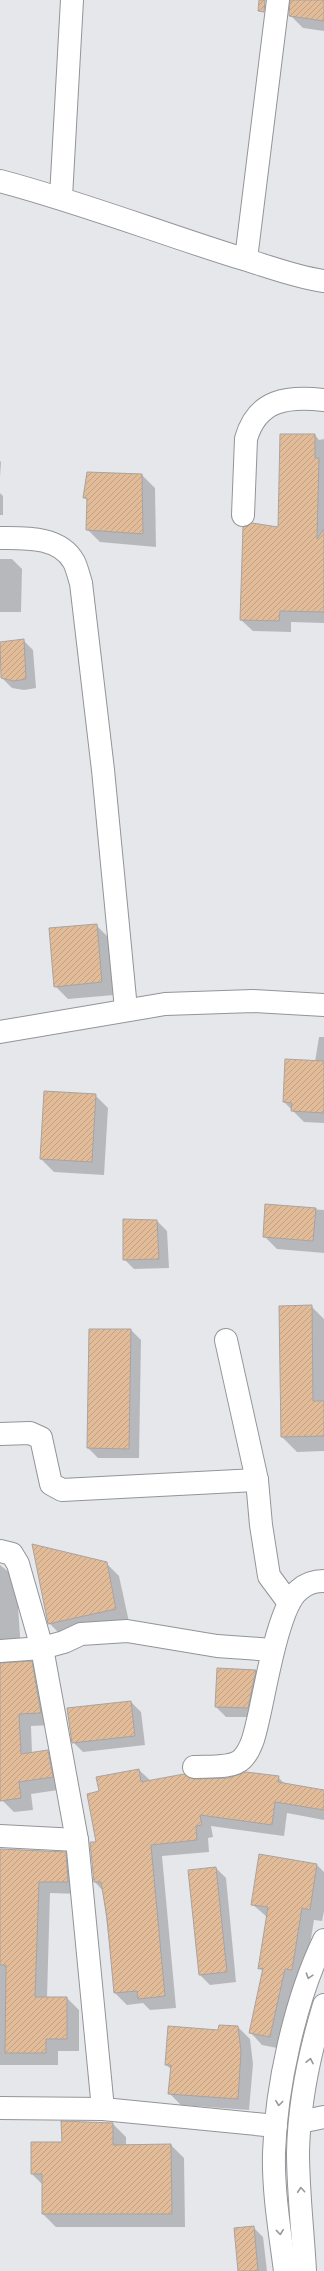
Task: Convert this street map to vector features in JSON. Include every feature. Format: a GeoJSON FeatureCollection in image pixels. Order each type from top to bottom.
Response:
{"type":"FeatureCollection","features":[{"type":"Feature","properties":{"kind":"street"},"geometry":{"type":"LineString","coordinates":[[61,197],[72,0]]}},
{"type":"Feature","properties":{"kind":"street"},"geometry":{"type":"LineString","coordinates":[[246,259],[278,0]]}},
{"type":"Feature","properties":{"kind":"street"},"geometry":{"type":"LineString","coordinates":[[0,181],[61,197],[246,259],[300,276],[324,281]]}},
{"type":"Feature","properties":{"kind":"street"},"geometry":{"type":"LineString","coordinates":[[243,515],[246,439],[249,428],[256,417],[274,403],[292,398],[324,400]]}},
{"type":"Feature","properties":{"kind":"street"},"geometry":{"type":"LineString","coordinates":[[0,538],[44,540],[60,548],[74,561],[81,583],[103,770],[126,1009]]}},
{"type":"Feature","properties":{"kind":"street"},"geometry":{"type":"LineString","coordinates":[[0,1032],[126,1009],[165,1004],[253,1001],[324,1006]]}},
{"type":"Feature","properties":{"kind":"street"},"geometry":{"type":"LineString","coordinates":[[226,1340],[257,1480],[261,1525],[269,1576],[289,1603]]}},
{"type":"Feature","properties":{"kind":"street"},"geometry":{"type":"LineString","coordinates":[[0,1434],[30,1433],[41,1438],[51,1484],[62,1490],[257,1480]]}},
{"type":"Feature","properties":{"kind":"street"},"geometry":{"type":"LineString","coordinates":[[0,1551],[12,1554],[18,1564],[42,1648],[77,1840],[103,2109]]}},
{"type":"Feature","properties":{"kind":"street"},"geometry":{"type":"LineString","coordinates":[[194,1767],[228,1766],[241,1760],[249,1750],[260,1711],[273,1650],[289,1603],[298,1590],[312,1582],[324,1581]]}},
{"type":"Feature","properties":{"kind":"street"},"geometry":{"type":"LineString","coordinates":[[0,1651],[42,1648],[64,1642],[81,1634],[127,1631],[217,1646],[273,1650]]}},
{"type":"Feature","properties":{"kind":"street"},"geometry":{"type":"LineString","coordinates":[[0,1836],[77,1840]]}},
{"type":"Feature","properties":{"kind":"street"},"geometry":{"type":"LineString","coordinates":[[285,2271],[275,2178],[274,2153],[276,2126],[281,2084],[296,2023],[314,1960],[324,1940]]}},
{"type":"Feature","properties":{"kind":"street"},"geometry":{"type":"LineString","coordinates":[[306,2271],[298,2152],[300,2122],[309,2066],[324,2005]]}},
{"type":"Feature","properties":{"kind":"street"},"geometry":{"type":"LineString","coordinates":[[0,2108],[103,2109],[276,2126]]}},
{"type":"Feature","properties":{"kind":"street"},"geometry":{"type":"LineString","coordinates":[[300,2122],[324,2117]]}},
{"type":"Feature","properties":{"kind":"building"},"geometry":{"type":"Polygon","coordinates":[[[259,0],[265,0],[264,12],[258,11],[259,0]]]}},
{"type":"Feature","properties":{"kind":"building"},"geometry":{"type":"Polygon","coordinates":[[[290,0],[324,0],[324,21],[289,16],[290,0]]]}},
{"type":"Feature","properties":{"kind":"building"},"geometry":{"type":"Polygon","coordinates":[[[280,434],[315,434],[315,458],[319,458],[317,539],[324,529],[324,612],[280,611],[279,621],[240,620],[243,527],[252,523],[278,527],[280,434]]]}},
{"type":"Feature","properties":{"kind":"building"},"geometry":{"type":"Polygon","coordinates":[[[87,472],[142,474],[143,534],[86,530],[87,498],[83,498],[87,472]]]}},
{"type":"Feature","properties":{"kind":"building"},"geometry":{"type":"Polygon","coordinates":[[[24,639],[26,679],[14,681],[1,678],[0,642],[24,639]]]}},
{"type":"Feature","properties":{"kind":"building"},"geometry":{"type":"Polygon","coordinates":[[[97,924],[102,982],[54,987],[49,928],[97,924]]]}},
{"type":"Feature","properties":{"kind":"building"},"geometry":{"type":"Polygon","coordinates":[[[285,1059],[324,1061],[324,1113],[291,1111],[292,1103],[283,1102],[285,1059]]]}},
{"type":"Feature","properties":{"kind":"building"},"geometry":{"type":"Polygon","coordinates":[[[44,1091],[96,1094],[92,1162],[40,1159],[44,1091]]]}},
{"type":"Feature","properties":{"kind":"building"},"geometry":{"type":"Polygon","coordinates":[[[265,1204],[316,1208],[313,1241],[263,1237],[265,1204]]]}},
{"type":"Feature","properties":{"kind":"building"},"geometry":{"type":"Polygon","coordinates":[[[123,1219],[157,1220],[159,1259],[123,1260],[123,1219]]]}},
{"type":"Feature","properties":{"kind":"building"},"geometry":{"type":"Polygon","coordinates":[[[312,1305],[313,1401],[324,1401],[324,1436],[281,1437],[279,1306],[312,1305]]]}},
{"type":"Feature","properties":{"kind":"building"},"geometry":{"type":"Polygon","coordinates":[[[89,1329],[131,1329],[129,1449],[87,1448],[89,1329]]]}},
{"type":"Feature","properties":{"kind":"building"},"geometry":{"type":"Polygon","coordinates":[[[32,1544],[107,1562],[116,1609],[48,1624],[32,1544]]]}},
{"type":"Feature","properties":{"kind":"building"},"geometry":{"type":"Polygon","coordinates":[[[32,1661],[41,1713],[19,1714],[21,1754],[48,1750],[53,1777],[19,1782],[21,1798],[0,1801],[0,1663],[32,1661]]]}},
{"type":"Feature","properties":{"kind":"building"},"geometry":{"type":"Polygon","coordinates":[[[217,1668],[256,1670],[248,1708],[215,1707],[217,1668]]]}},
{"type":"Feature","properties":{"kind":"building"},"geometry":{"type":"Polygon","coordinates":[[[131,1701],[135,1736],[72,1743],[67,1708],[131,1701]]]}},
{"type":"Feature","properties":{"kind":"building"},"geometry":{"type":"Polygon","coordinates":[[[139,1769],[141,1782],[184,1774],[194,1779],[228,1778],[246,1772],[279,1776],[278,1782],[324,1790],[324,1810],[275,1802],[272,1825],[200,1815],[202,1825],[196,1826],[197,1840],[151,1845],[165,1996],[138,1999],[137,1991],[114,1993],[107,1918],[101,1882],[94,1882],[90,1842],[96,1842],[87,1794],[99,1791],[96,1777],[139,1769]]]}},
{"type":"Feature","properties":{"kind":"building"},"geometry":{"type":"Polygon","coordinates":[[[0,1849],[66,1852],[68,1882],[39,1882],[35,1997],[67,1997],[67,2039],[46,2039],[46,2053],[5,2053],[6,1965],[0,1965],[0,1849]]]}},
{"type":"Feature","properties":{"kind":"building"},"geometry":{"type":"Polygon","coordinates":[[[259,1854],[317,1864],[310,1910],[302,1908],[292,1970],[285,1969],[270,2037],[249,2033],[263,1968],[258,1969],[268,1907],[251,1905],[259,1854]]]}},
{"type":"Feature","properties":{"kind":"building"},"geometry":{"type":"Polygon","coordinates":[[[216,1867],[227,1972],[199,1975],[188,1870],[216,1867]]]}},
{"type":"Feature","properties":{"kind":"building"},"geometry":{"type":"Polygon","coordinates":[[[219,2025],[238,2026],[241,2052],[238,2099],[168,2094],[171,2065],[165,2065],[168,2026],[218,2030],[219,2025]]]}},
{"type":"Feature","properties":{"kind":"building"},"geometry":{"type":"Polygon","coordinates":[[[61,2121],[113,2123],[113,2145],[171,2144],[172,2214],[42,2214],[42,2174],[31,2174],[31,2142],[62,2142],[61,2121]]]}},
{"type":"Feature","properties":{"kind":"building"},"geometry":{"type":"Polygon","coordinates":[[[254,2226],[258,2271],[238,2271],[234,2228],[254,2226]]]}}]}
